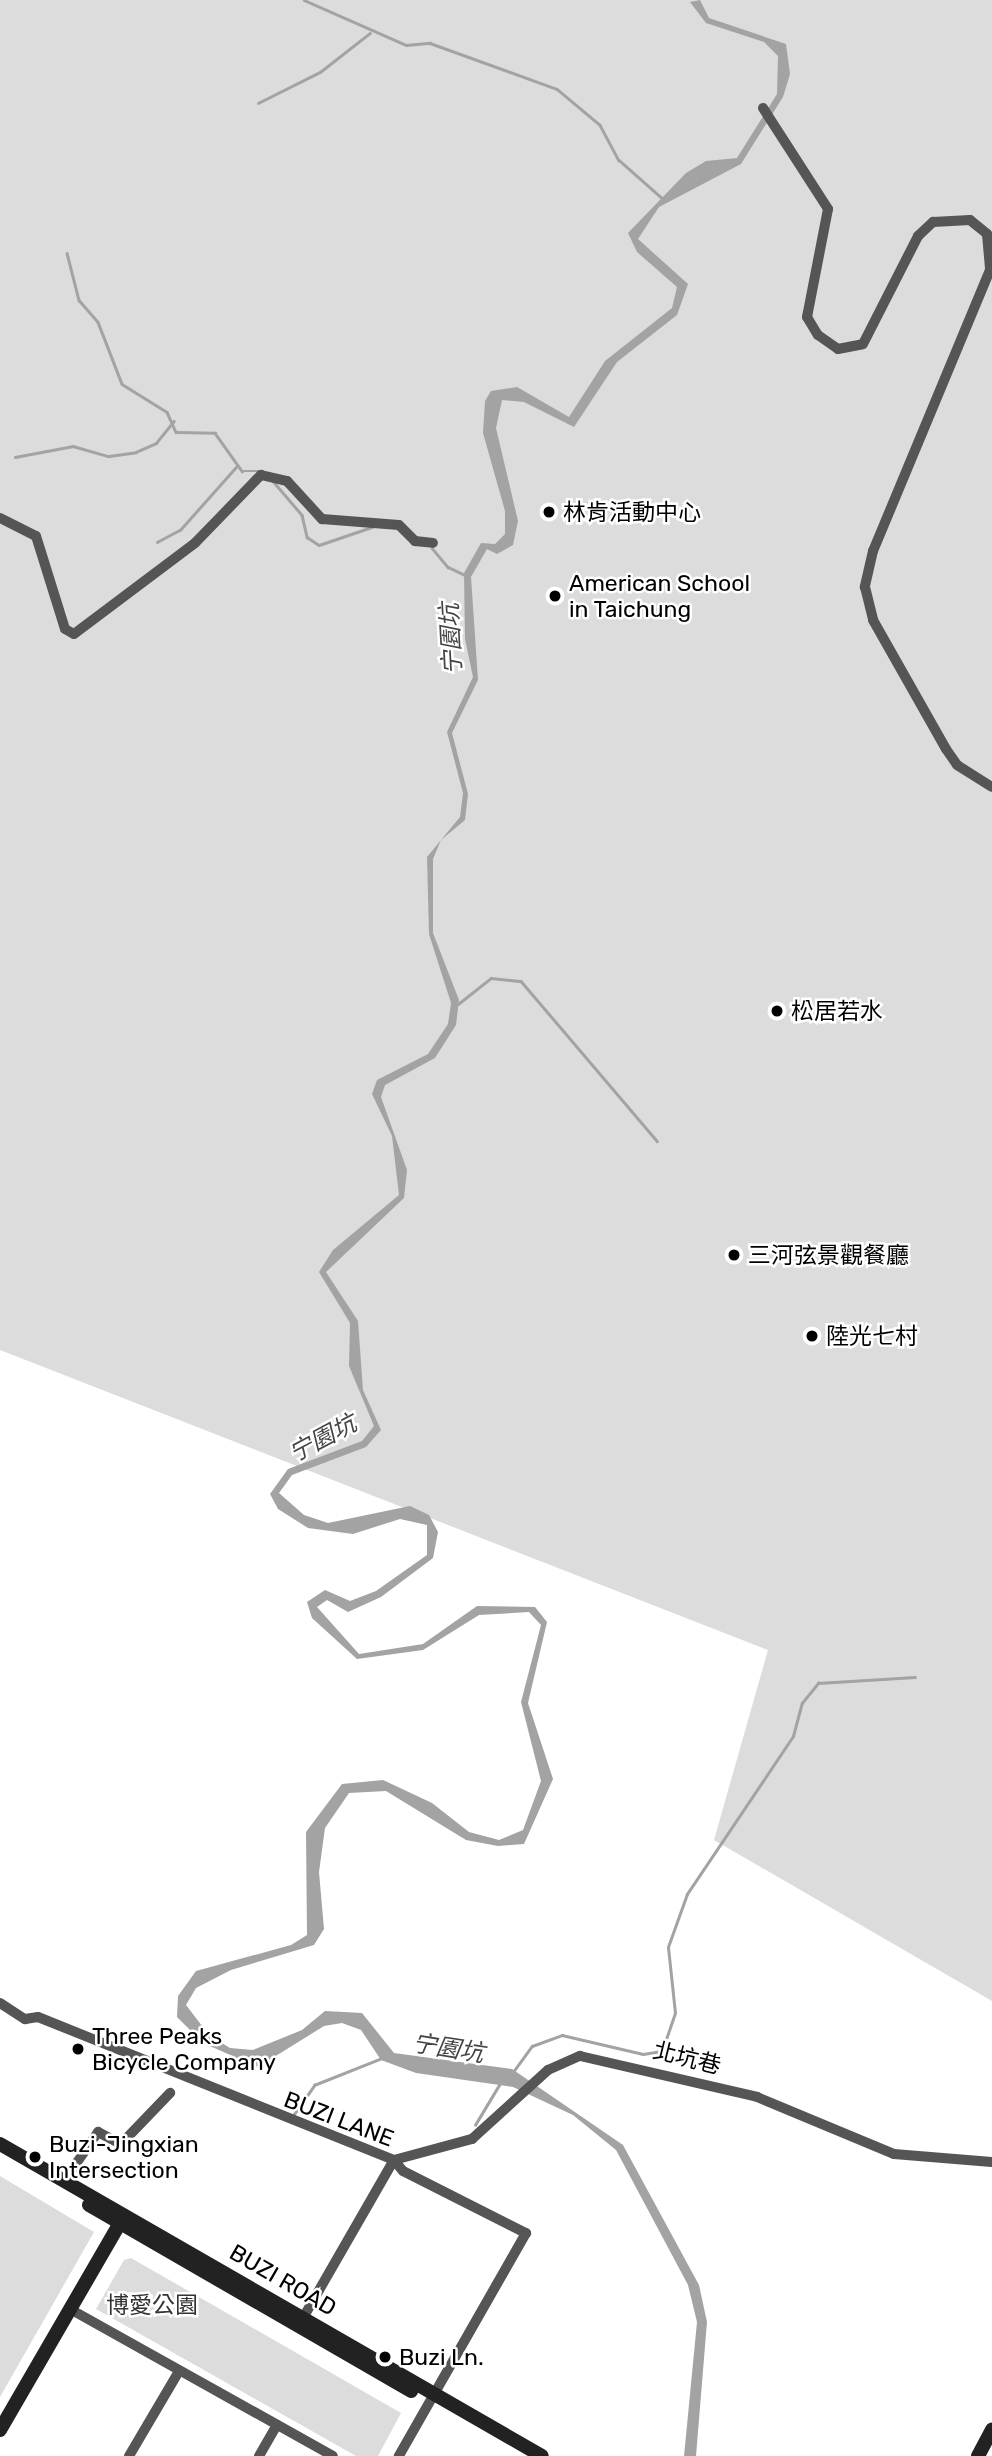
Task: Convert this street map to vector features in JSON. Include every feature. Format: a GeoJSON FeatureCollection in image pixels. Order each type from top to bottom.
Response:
{"type":"FeatureCollection","features":[{"type":"Feature","properties":{"kind":"main road","name":"BUZI ROAD"},"geometry":{"type":"LineString","coordinates":[[0,2144],[122,2219]]}},
{"type":"Feature","properties":{"kind":"main road","name":"BUZI ROAD"},"geometry":{"type":"LineString","coordinates":[[0,2154],[122,2219],[433,2398],[542,2456]]}},
{"type":"Feature","properties":{"kind":"main road"},"geometry":{"type":"LineString","coordinates":[[0,2430],[122,2219]]}},
{"type":"Feature","properties":{"kind":"main road","name":"BUZI ROAD"},"geometry":{"type":"LineString","coordinates":[[433,2398],[523,2456]]}},
{"type":"Feature","properties":{"kind":"main road"},"geometry":{"type":"LineString","coordinates":[[978,2456],[992,2430]]}},
{"type":"Feature","properties":{"kind":"street"},"geometry":{"type":"LineString","coordinates":[[763,108],[828,209],[807,317],[818,335],[838,349],[863,344],[918,236],[933,222],[970,220],[987,234],[990,270],[873,551],[865,587],[873,620],[946,749],[957,765],[992,787]]}},
{"type":"Feature","properties":{"kind":"street"},"geometry":{"type":"LineString","coordinates":[[0,518],[36,536],[65,629],[74,634],[195,543],[261,475],[287,481],[322,519],[399,525],[415,541],[433,543]]}},
{"type":"Feature","properties":{"kind":"street","name":"BUZI LANE"},"geometry":{"type":"LineString","coordinates":[[0,2003],[25,2019],[38,2017],[394,2160],[403,2171],[526,2233],[433,2398]]}},
{"type":"Feature","properties":{"kind":"street","name":"北坑巷"},"geometry":{"type":"LineString","coordinates":[[394,2160],[472,2139],[548,2070],[580,2056],[757,2097],[894,2154],[992,2162]]}},
{"type":"Feature","properties":{"kind":"street"},"geometry":{"type":"LineString","coordinates":[[64,2181],[98,2132],[121,2144],[170,2093]]}},
{"type":"Feature","properties":{"kind":"street"},"geometry":{"type":"LineString","coordinates":[[300,2322],[394,2160]]}},
{"type":"Feature","properties":{"kind":"street"},"geometry":{"type":"LineString","coordinates":[[70,2309],[333,2456]]}},
{"type":"Feature","properties":{"kind":"street"},"geometry":{"type":"LineString","coordinates":[[130,2456],[179,2371]]}},
{"type":"Feature","properties":{"kind":"street"},"geometry":{"type":"LineString","coordinates":[[399,2456],[433,2398]]}},
{"type":"Feature","properties":{"kind":"street"},"geometry":{"type":"LineString","coordinates":[[259,2456],[277,2425]]}},
{"type":"Feature","properties":{"kind":"green space"},"geometry":{"type":"Polygon","coordinates":[[[0,0],[992,0],[992,2001],[714,1840],[768,1650],[0,1350],[0,0]]]}},
{"type":"Feature","properties":{"kind":"green space"},"geometry":{"type":"Polygon","coordinates":[[[0,2176],[94,2232],[0,2397],[0,2176]]]}},
{"type":"Feature","properties":{"kind":"green space","name":"博愛公園"},"geometry":{"type":"Polygon","coordinates":[[[131,2258],[401,2413],[378,2456],[356,2456],[96,2309],[124,2260],[131,2258]]]}},
{"type":"Feature","properties":{"kind":"shaded area"},"geometry":{"type":"Polygon","coordinates":[[[700,0],[709,18],[786,44],[790,74],[783,97],[741,164],[659,207],[638,239],[688,284],[677,315],[617,362],[574,427],[524,402],[502,400],[496,428],[518,521],[513,545],[497,554],[487,549],[471,577],[478,680],[452,733],[468,794],[465,820],[441,840],[460,817],[463,793],[447,732],[473,677],[465,639],[464,573],[481,543],[495,544],[505,534],[505,511],[483,433],[485,401],[491,391],[517,387],[569,417],[605,361],[672,308],[677,287],[637,252],[628,233],[686,173],[706,161],[737,158],[777,94],[778,56],[764,42],[706,23],[690,2],[700,0]]]}},
{"type":"Feature","properties":{"kind":"shaded area"},"geometry":{"type":"Polygon","coordinates":[[[441,840],[433,859],[433,933],[459,1000],[456,1025],[435,1058],[385,1085],[381,1097],[407,1170],[404,1198],[326,1272],[358,1321],[363,1390],[381,1430],[366,1447],[292,1475],[279,1493],[304,1515],[328,1523],[410,1506],[429,1515],[438,1532],[433,1558],[381,1597],[348,1612],[327,1600],[317,1607],[359,1654],[423,1644],[477,1606],[535,1607],[547,1622],[528,1703],[553,1779],[524,1844],[498,1846],[466,1840],[386,1791],[349,1793],[325,1828],[319,1872],[324,1929],[314,1945],[231,1970],[196,1988],[186,2005],[209,2035],[230,2048],[253,2050],[302,2030],[325,2011],[362,2013],[394,2053],[512,2069],[623,2145],[699,2285],[707,2322],[696,2456],[684,2456],[697,2322],[688,2285],[616,2150],[573,2115],[513,2087],[416,2073],[381,2060],[361,2030],[342,2023],[324,2026],[258,2067],[203,2043],[177,2017],[178,1996],[196,1971],[291,1945],[307,1935],[306,1832],[342,1784],[383,1780],[432,1803],[469,1832],[499,1840],[523,1830],[541,1781],[521,1702],[541,1625],[529,1612],[479,1615],[423,1650],[357,1659],[312,1618],[307,1602],[325,1590],[350,1601],[376,1591],[427,1555],[427,1525],[400,1519],[353,1534],[308,1528],[278,1509],[270,1494],[288,1469],[362,1441],[374,1426],[349,1366],[350,1323],[319,1272],[333,1250],[399,1195],[392,1136],[372,1094],[377,1080],[428,1054],[448,1024],[451,1003],[429,934],[427,857],[441,840]]]}},
{"type":"Feature","properties":{"kind":"waterway"},"geometry":{"type":"LineString","coordinates":[[304,0],[406,45],[430,43],[557,89],[600,125],[619,160],[661,197]]}},
{"type":"Feature","properties":{"kind":"waterway"},"geometry":{"type":"LineString","coordinates":[[258,103],[320,72],[370,33]]}},
{"type":"Feature","properties":{"kind":"waterway"},"geometry":{"type":"LineString","coordinates":[[67,253],[79,300],[98,322],[122,384],[167,412],[176,432],[215,433],[242,471],[260,471]]}},
{"type":"Feature","properties":{"kind":"waterway"},"geometry":{"type":"LineString","coordinates":[[15,457],[73,446],[109,456],[136,452],[156,443],[174,421]]}},
{"type":"Feature","properties":{"kind":"waterway"},"geometry":{"type":"LineString","coordinates":[[157,542],[180,530],[237,466]]}},
{"type":"Feature","properties":{"kind":"waterway"},"geometry":{"type":"LineString","coordinates":[[273,481],[302,515],[307,537],[319,545],[372,527]]}},
{"type":"Feature","properties":{"kind":"waterway"},"geometry":{"type":"LineString","coordinates":[[432,548],[448,567],[467,576]]}},
{"type":"Feature","properties":{"kind":"waterway"},"geometry":{"type":"LineString","coordinates":[[458,1004],[491,978],[521,981],[657,1141]]}},
{"type":"Feature","properties":{"kind":"waterway"},"geometry":{"type":"LineString","coordinates":[[513,2072],[532,2046],[562,2035],[643,2054],[662,2051],[675,2013],[668,1947],[687,1894],[793,1736],[802,1703],[818,1683],[915,1677]]}},
{"type":"Feature","properties":{"kind":"waterway"},"geometry":{"type":"LineString","coordinates":[[292,2117],[314,2085],[382,2058]]}},
{"type":"Feature","properties":{"kind":"waterway"},"geometry":{"type":"LineString","coordinates":[[475,2125],[502,2080]]}},
{"type":"Feature","properties":{"kind":"place","name":"林肯活動中心"},"geometry":{"type":"Point","coordinates":[549,512]}},
{"type":"Feature","properties":{"kind":"place","name":"American School in Taichung"},"geometry":{"type":"Point","coordinates":[555,596]}},
{"type":"Feature","properties":{"kind":"place","name":"松居若水"},"geometry":{"type":"Point","coordinates":[777,1011]}},
{"type":"Feature","properties":{"kind":"place","name":"三河弦景觀餐廳"},"geometry":{"type":"Point","coordinates":[734,1255]}},
{"type":"Feature","properties":{"kind":"place","name":"陸光七村"},"geometry":{"type":"Point","coordinates":[812,1336]}},
{"type":"Feature","properties":{"kind":"place","name":"Three Peaks Bicycle Company"},"geometry":{"type":"Point","coordinates":[78,2049]}},
{"type":"Feature","properties":{"kind":"place","name":"Buzi-Jingxian Intersection"},"geometry":{"type":"Point","coordinates":[35,2157]}},
{"type":"Feature","properties":{"kind":"place","name":"Buzi Ln."},"geometry":{"type":"Point","coordinates":[385,2357]}},
{"type":"Feature","properties":{"kind":"water label","name":"宁園坑"},"geometry":{"type":"Point","coordinates":[452,639]}},
{"type":"Feature","properties":{"kind":"water label","name":"宁園坑"},"geometry":{"type":"Point","coordinates":[323,1439]}},
{"type":"Feature","properties":{"kind":"water label","name":"宁園坑"},"geometry":{"type":"Point","coordinates":[448,2049]}}]}
